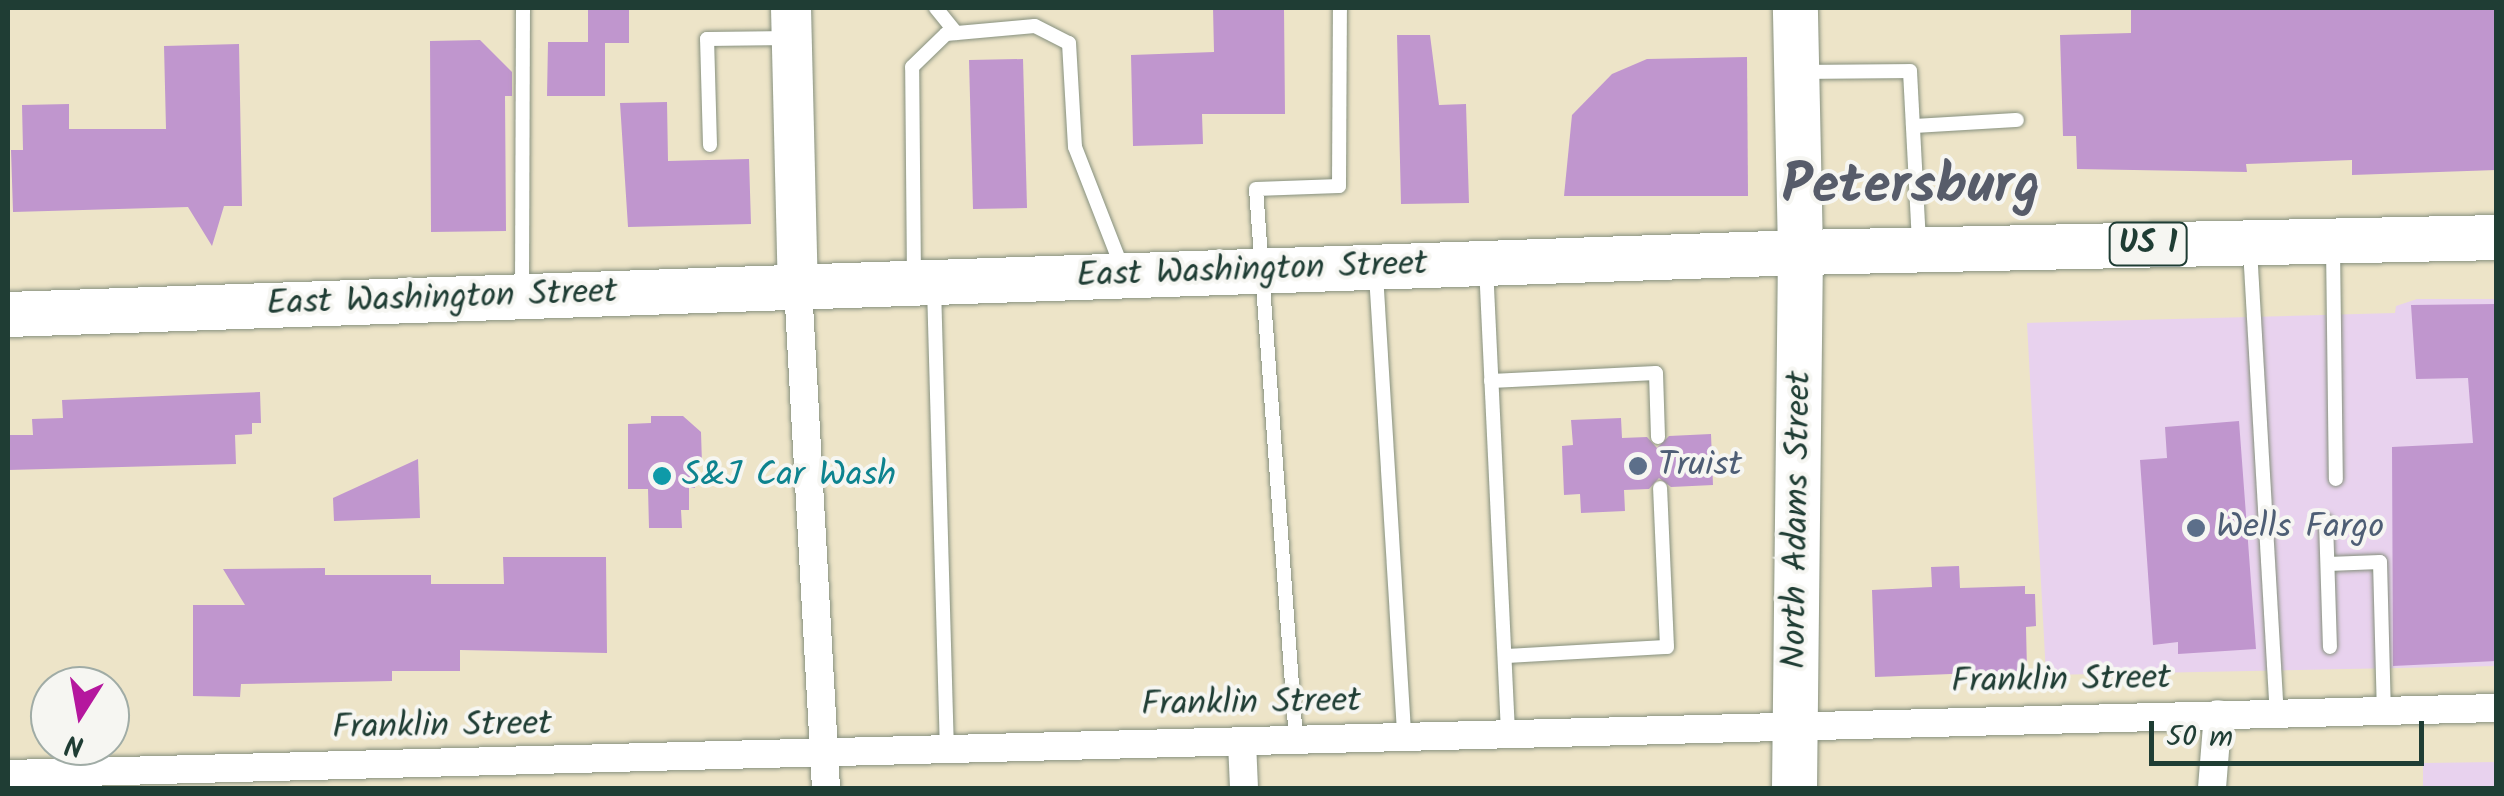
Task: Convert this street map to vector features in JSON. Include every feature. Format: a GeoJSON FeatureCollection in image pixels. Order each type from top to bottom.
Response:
{"type":"FeatureCollection","features":[{"type":"Feature","properties":{"kind":"main road","name":"North Adams Street"},"geometry":{"type":"LineString","coordinates":[[1794,788],[1800,252],[1795,8]]}},
{"type":"Feature","properties":{"kind":"main road","name":"East Washington Street"},"geometry":{"type":"LineString","coordinates":[[8,314],[1800,252],[2496,237]]}},
{"type":"Feature","properties":{"kind":"street"},"geometry":{"type":"LineString","coordinates":[[791,22],[798,287],[826,788]]}},
{"type":"Feature","properties":{"kind":"street","name":"Franklin Street"},"geometry":{"type":"LineString","coordinates":[[8,774],[826,756],[1796,725],[2496,708]]}},
{"type":"Feature","properties":{"kind":"street"},"geometry":{"type":"LineString","coordinates":[[2212,788],[2218,714]]}},
{"type":"Feature","properties":{"kind":"street"},"geometry":{"type":"LineString","coordinates":[[1242,742],[1244,788]]}},
{"type":"Feature","properties":{"kind":"lane"},"geometry":{"type":"LineString","coordinates":[[522,296],[523,8]]}},
{"type":"Feature","properties":{"kind":"lane"},"geometry":{"type":"LineString","coordinates":[[936,8],[956,33]]}},
{"type":"Feature","properties":{"kind":"lane"},"geometry":{"type":"LineString","coordinates":[[1296,740],[1256,189],[1338,186],[1340,8]]}},
{"type":"Feature","properties":{"kind":"lane"},"geometry":{"type":"LineString","coordinates":[[710,144],[707,39],[791,22]]}},
{"type":"Feature","properties":{"kind":"lane"},"geometry":{"type":"LineString","coordinates":[[946,752],[912,67],[946,34],[1034,26],[1069,43],[1076,147],[1125,276]]}},
{"type":"Feature","properties":{"kind":"lane"},"geometry":{"type":"LineString","coordinates":[[1796,72],[1910,71],[1920,250]]}},
{"type":"Feature","properties":{"kind":"lane"},"geometry":{"type":"LineString","coordinates":[[1913,126],[2017,120]]}},
{"type":"Feature","properties":{"kind":"lane"},"geometry":{"type":"LineString","coordinates":[[2332,240],[2336,479]]}},
{"type":"Feature","properties":{"kind":"lane"},"geometry":{"type":"LineString","coordinates":[[2250,242],[2278,713]]}},
{"type":"Feature","properties":{"kind":"lane"},"geometry":{"type":"LineString","coordinates":[[1486,263],[1508,735]]}},
{"type":"Feature","properties":{"kind":"lane"},"geometry":{"type":"LineString","coordinates":[[1375,267],[1404,738]]}},
{"type":"Feature","properties":{"kind":"lane"},"geometry":{"type":"LineString","coordinates":[[1491,381],[1656,373],[1658,437]]}},
{"type":"Feature","properties":{"kind":"lane"},"geometry":{"type":"LineString","coordinates":[[1505,656],[1667,647],[1660,488]]}},
{"type":"Feature","properties":{"kind":"lane"},"geometry":{"type":"LineString","coordinates":[[2326,520],[2330,647]]}},
{"type":"Feature","properties":{"kind":"lane"},"geometry":{"type":"LineString","coordinates":[[2328,564],[2380,562],[2384,710]]}},
{"type":"Feature","properties":{"kind":"shaded area"},"geometry":{"type":"Polygon","coordinates":[[[2417,299],[2496,299],[2496,666],[2046,675],[2027,323],[2395,313],[2396,306],[2417,299]]]}},
{"type":"Feature","properties":{"kind":"shaded area"},"geometry":{"type":"Polygon","coordinates":[[[2496,762],[2496,788],[2423,788],[2423,763],[2496,762]]]}},
{"type":"Feature","properties":{"kind":"building"},"geometry":{"type":"Polygon","coordinates":[[[588,8],[629,8],[629,43],[605,43],[605,96],[547,96],[548,42],[588,42],[588,8]]]}},
{"type":"Feature","properties":{"kind":"building"},"geometry":{"type":"Polygon","coordinates":[[[1213,8],[1284,8],[1285,114],[1202,114],[1203,144],[1133,146],[1131,55],[1214,52],[1213,8]]]}},
{"type":"Feature","properties":{"kind":"building"},"geometry":{"type":"Polygon","coordinates":[[[2131,8],[2496,8],[2496,170],[2352,175],[2352,160],[2246,164],[2247,172],[2077,169],[2076,136],[2063,136],[2060,35],[2131,33],[2131,8]]]}},
{"type":"Feature","properties":{"kind":"building"},"geometry":{"type":"Polygon","coordinates":[[[1397,35],[1430,35],[1439,105],[1466,104],[1469,203],[1401,204],[1397,35]]]}},
{"type":"Feature","properties":{"kind":"building"},"geometry":{"type":"Polygon","coordinates":[[[480,40],[512,72],[512,96],[505,96],[506,231],[431,232],[430,41],[480,40]]]}},
{"type":"Feature","properties":{"kind":"building"},"geometry":{"type":"Polygon","coordinates":[[[239,44],[242,206],[224,206],[212,246],[188,207],[13,212],[11,150],[23,150],[22,105],[69,104],[69,129],[166,129],[164,46],[239,44]]]}},
{"type":"Feature","properties":{"kind":"building"},"geometry":{"type":"Polygon","coordinates":[[[1747,57],[1748,196],[1564,196],[1572,115],[1612,74],[1647,59],[1747,57]]]}},
{"type":"Feature","properties":{"kind":"building"},"geometry":{"type":"Polygon","coordinates":[[[1023,59],[1027,208],[973,209],[969,60],[1023,59]]]}},
{"type":"Feature","properties":{"kind":"building"},"geometry":{"type":"Polygon","coordinates":[[[667,102],[668,161],[749,159],[751,224],[628,227],[620,103],[667,102]]]}},
{"type":"Feature","properties":{"kind":"building"},"geometry":{"type":"Polygon","coordinates":[[[2496,304],[2496,661],[2393,666],[2392,447],[2473,443],[2468,378],[2416,379],[2411,305],[2496,304]]]}},
{"type":"Feature","properties":{"kind":"building"},"geometry":{"type":"Polygon","coordinates":[[[260,392],[261,423],[252,423],[252,434],[235,435],[236,464],[8,470],[8,435],[33,435],[32,419],[63,418],[62,400],[260,392]]]}},
{"type":"Feature","properties":{"kind":"building","name":"S&J Car Wash"},"geometry":{"type":"Polygon","coordinates":[[[651,416],[683,416],[701,432],[702,464],[695,464],[695,488],[689,488],[689,510],[681,510],[682,528],[649,528],[648,489],[628,489],[628,424],[651,423],[651,416]]]}},
{"type":"Feature","properties":{"kind":"building","name":"Truist"},"geometry":{"type":"Polygon","coordinates":[[[1621,418],[1622,438],[1647,437],[1657,448],[1669,436],[1711,434],[1713,485],[1671,487],[1659,478],[1649,489],[1624,490],[1625,511],[1581,513],[1580,494],[1564,495],[1562,446],[1573,445],[1571,420],[1621,418]]]}},
{"type":"Feature","properties":{"kind":"building","name":"Wells Fargo"},"geometry":{"type":"Polygon","coordinates":[[[2239,421],[2256,649],[2178,654],[2178,642],[2153,645],[2140,460],[2167,458],[2165,427],[2239,421]]]}},
{"type":"Feature","properties":{"kind":"building"},"geometry":{"type":"Polygon","coordinates":[[[418,459],[420,518],[334,521],[333,498],[418,459]]]}},
{"type":"Feature","properties":{"kind":"building"},"geometry":{"type":"Polygon","coordinates":[[[503,557],[606,557],[607,653],[460,650],[460,671],[392,671],[392,681],[241,684],[240,697],[193,696],[193,605],[245,605],[223,569],[325,568],[325,575],[431,575],[431,584],[504,584],[503,557]]]}},
{"type":"Feature","properties":{"kind":"building"},"geometry":{"type":"Polygon","coordinates":[[[1959,566],[1960,588],[2025,586],[2025,594],[2035,594],[2036,626],[2026,627],[2027,671],[1875,677],[1872,590],[1932,587],[1931,567],[1959,566]]]}},
{"type":"Feature","properties":{"kind":"place","name":"Truist"},"geometry":{"type":"Point","coordinates":[1638,466]}},
{"type":"Feature","properties":{"kind":"place","name":"S&J Car Wash"},"geometry":{"type":"Point","coordinates":[662,476]}},
{"type":"Feature","properties":{"kind":"place","name":"Wells Fargo"},"geometry":{"type":"Point","coordinates":[2196,528]}},
{"type":"Feature","properties":{"kind":"district","name":"Petersburg"},"geometry":{"type":"Point","coordinates":[1911,188]}}]}
